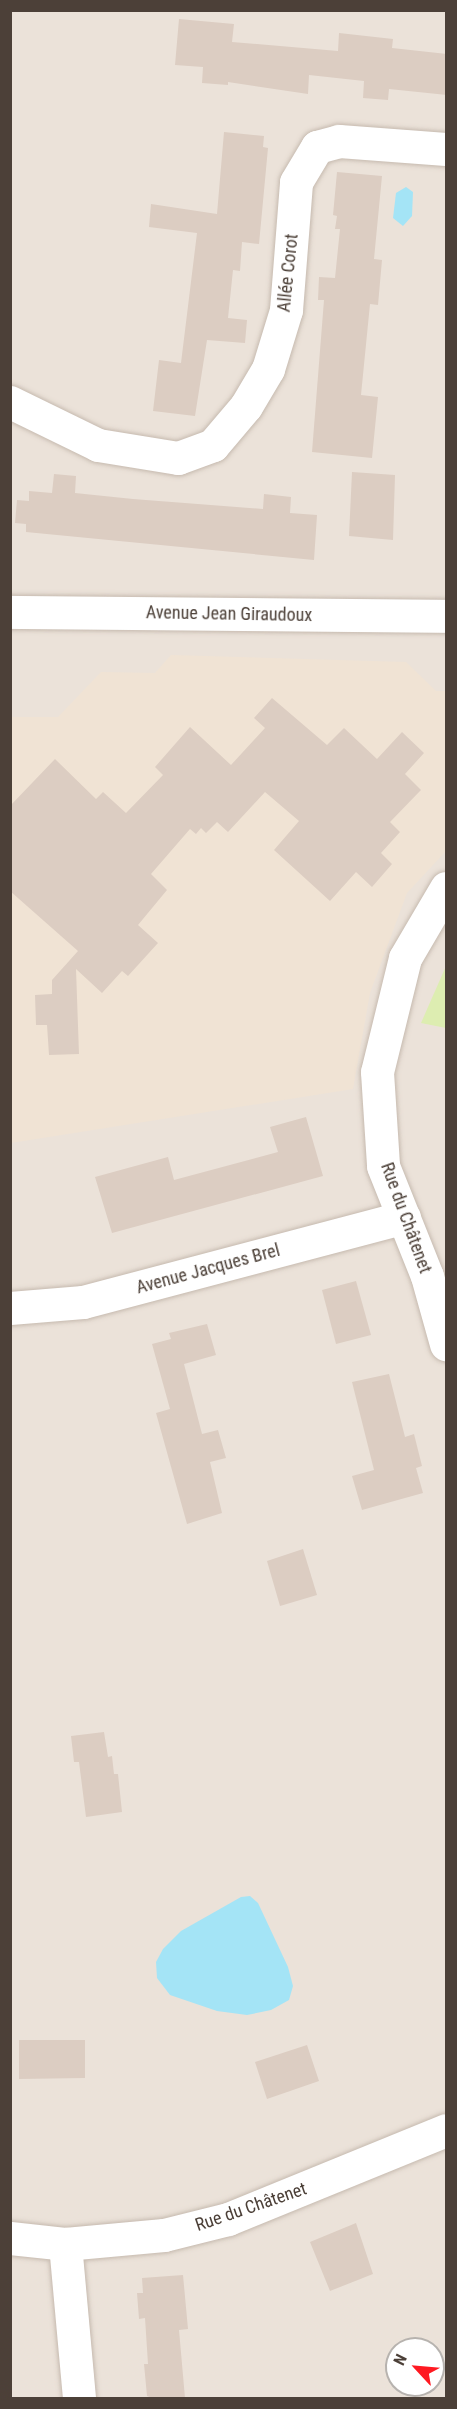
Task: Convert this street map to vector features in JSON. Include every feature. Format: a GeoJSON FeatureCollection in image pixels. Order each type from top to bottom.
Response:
{"type":"FeatureCollection","features":[{"type":"Feature","properties":{"kind":"street","name":"Allée Corot"},"geometry":{"type":"LineString","coordinates":[[10,402],[98,445],[178,458],[213,445],[246,406],[268,369],[286,310],[296,182],[316,147],[339,141],[447,149]]}},
{"type":"Feature","properties":{"kind":"street","name":"Avenue Jean Giraudoux"},"geometry":{"type":"LineString","coordinates":[[10,612],[447,616]]}},
{"type":"Feature","properties":{"kind":"street","name":"Rue du Châtenet"},"geometry":{"type":"LineString","coordinates":[[447,888],[405,958],[377,1072],[383,1166],[427,1276],[447,1344]]}},
{"type":"Feature","properties":{"kind":"street","name":"Avenue Jacques Brel"},"geometry":{"type":"LineString","coordinates":[[10,1308],[83,1302],[404,1217]]}},
{"type":"Feature","properties":{"kind":"street","name":"Rue du Châtenet"},"geometry":{"type":"LineString","coordinates":[[10,2238],[65,2244],[164,2235],[228,2219],[447,2130]]}},
{"type":"Feature","properties":{"kind":"street"},"geometry":{"type":"LineString","coordinates":[[65,2244],[79,2398]]}},
{"type":"Feature","properties":{"kind":"shaded area"},"geometry":{"type":"Polygon","coordinates":[[[11,11],[446,11],[446,2398],[11,2398],[11,11]]]}},
{"type":"Feature","properties":{"kind":"shaded area"},"geometry":{"type":"Polygon","coordinates":[[[171,655],[406,662],[436,691],[446,691],[446,851],[407,893],[370,993],[353,1089],[11,1143],[11,717],[58,717],[101,672],[155,673],[171,655]]]}},
{"type":"Feature","properties":{"kind":"green space"},"geometry":{"type":"Polygon","coordinates":[[[446,966],[446,1028],[421,1023],[446,966]]]}},
{"type":"Feature","properties":{"kind":"water"},"geometry":{"type":"Polygon","coordinates":[[[406,187],[413,192],[412,216],[403,226],[393,218],[396,193],[406,187]]]}},
{"type":"Feature","properties":{"kind":"water"},"geometry":{"type":"Polygon","coordinates":[[[250,1896],[258,1903],[288,1967],[293,1986],[289,2000],[271,2010],[247,2015],[217,2011],[170,1995],[157,1978],[156,1962],[163,1949],[181,1931],[241,1897],[250,1896]]]}},
{"type":"Feature","properties":{"kind":"building"},"geometry":{"type":"Polygon","coordinates":[[[179,19],[234,24],[232,42],[338,51],[339,33],[393,39],[392,48],[447,54],[447,95],[389,89],[388,100],[363,98],[364,81],[309,75],[308,94],[228,82],[228,85],[202,83],[203,67],[175,65],[179,19]]]}},
{"type":"Feature","properties":{"kind":"building"},"geometry":{"type":"Polygon","coordinates":[[[224,132],[264,136],[263,147],[268,148],[259,244],[242,242],[240,271],[233,270],[228,318],[247,320],[245,343],[207,340],[195,416],[153,411],[159,360],[181,363],[197,233],[149,227],[151,204],[217,214],[224,132]]]}},
{"type":"Feature","properties":{"kind":"building"},"geometry":{"type":"Polygon","coordinates":[[[337,172],[382,176],[374,259],[382,260],[378,305],[370,304],[361,395],[378,397],[372,458],[312,452],[324,300],[318,300],[319,277],[335,278],[340,229],[335,229],[337,216],[333,215],[337,172]]]}},
{"type":"Feature","properties":{"kind":"building"},"geometry":{"type":"Polygon","coordinates":[[[352,472],[395,475],[393,540],[349,536],[352,472]]]}},
{"type":"Feature","properties":{"kind":"building"},"geometry":{"type":"Polygon","coordinates":[[[54,474],[76,476],[75,493],[133,499],[263,509],[264,494],[291,497],[290,513],[317,515],[314,560],[26,532],[26,524],[15,523],[17,500],[29,501],[29,491],[52,493],[54,474]]]}},
{"type":"Feature","properties":{"kind":"building"},"geometry":{"type":"Polygon","coordinates":[[[272,698],[327,745],[344,728],[377,759],[402,732],[424,753],[405,774],[421,790],[390,822],[400,832],[381,853],[392,864],[372,887],[356,872],[330,901],[274,850],[299,821],[265,792],[228,832],[217,822],[206,833],[201,828],[196,834],[190,829],[151,874],[167,890],[138,925],[158,943],[128,976],[122,971],[102,993],[76,969],[79,1054],[49,1055],[47,1025],[36,1025],[35,995],[52,994],[52,980],[78,951],[10,891],[10,806],[55,759],[96,799],[103,792],[126,813],[163,775],[155,767],[190,727],[231,765],[265,728],[254,718],[272,698]]]}},
{"type":"Feature","properties":{"kind":"building"},"geometry":{"type":"Polygon","coordinates":[[[306,1117],[323,1176],[112,1233],[95,1177],[168,1157],[174,1180],[278,1152],[270,1127],[306,1117]]]}},
{"type":"Feature","properties":{"kind":"building"},"geometry":{"type":"Polygon","coordinates":[[[356,1281],[371,1335],[336,1344],[322,1290],[356,1281]]]}},
{"type":"Feature","properties":{"kind":"building"},"geometry":{"type":"Polygon","coordinates":[[[207,1324],[216,1355],[184,1364],[202,1434],[218,1430],[226,1458],[210,1462],[222,1513],[187,1524],[156,1413],[170,1409],[152,1344],[171,1339],[169,1333],[207,1324]]]}},
{"type":"Feature","properties":{"kind":"building"},"geometry":{"type":"Polygon","coordinates":[[[389,1374],[405,1437],[414,1434],[422,1466],[416,1468],[423,1493],[362,1510],[352,1476],[374,1470],[352,1382],[389,1374]]]}},
{"type":"Feature","properties":{"kind":"building"},"geometry":{"type":"Polygon","coordinates":[[[303,1549],[317,1595],[280,1606],[267,1561],[303,1549]]]}},
{"type":"Feature","properties":{"kind":"building"},"geometry":{"type":"Polygon","coordinates":[[[104,1732],[108,1757],[112,1756],[114,1774],[118,1774],[122,1812],[86,1817],[79,1762],[74,1762],[71,1736],[104,1732]]]}},
{"type":"Feature","properties":{"kind":"building"},"geometry":{"type":"Polygon","coordinates":[[[19,2040],[85,2040],[85,2078],[19,2079],[19,2040]]]}},
{"type":"Feature","properties":{"kind":"building"},"geometry":{"type":"Polygon","coordinates":[[[307,2045],[319,2081],[267,2099],[255,2062],[307,2045]]]}},
{"type":"Feature","properties":{"kind":"building"},"geometry":{"type":"Polygon","coordinates":[[[356,2223],[373,2274],[330,2291],[310,2242],[356,2223]]]}},
{"type":"Feature","properties":{"kind":"building"},"geometry":{"type":"Polygon","coordinates":[[[183,2275],[188,2329],[179,2330],[185,2398],[152,2398],[147,2396],[144,2364],[148,2364],[145,2318],[139,2319],[137,2293],[143,2293],[142,2278],[183,2275]]]}}]}
